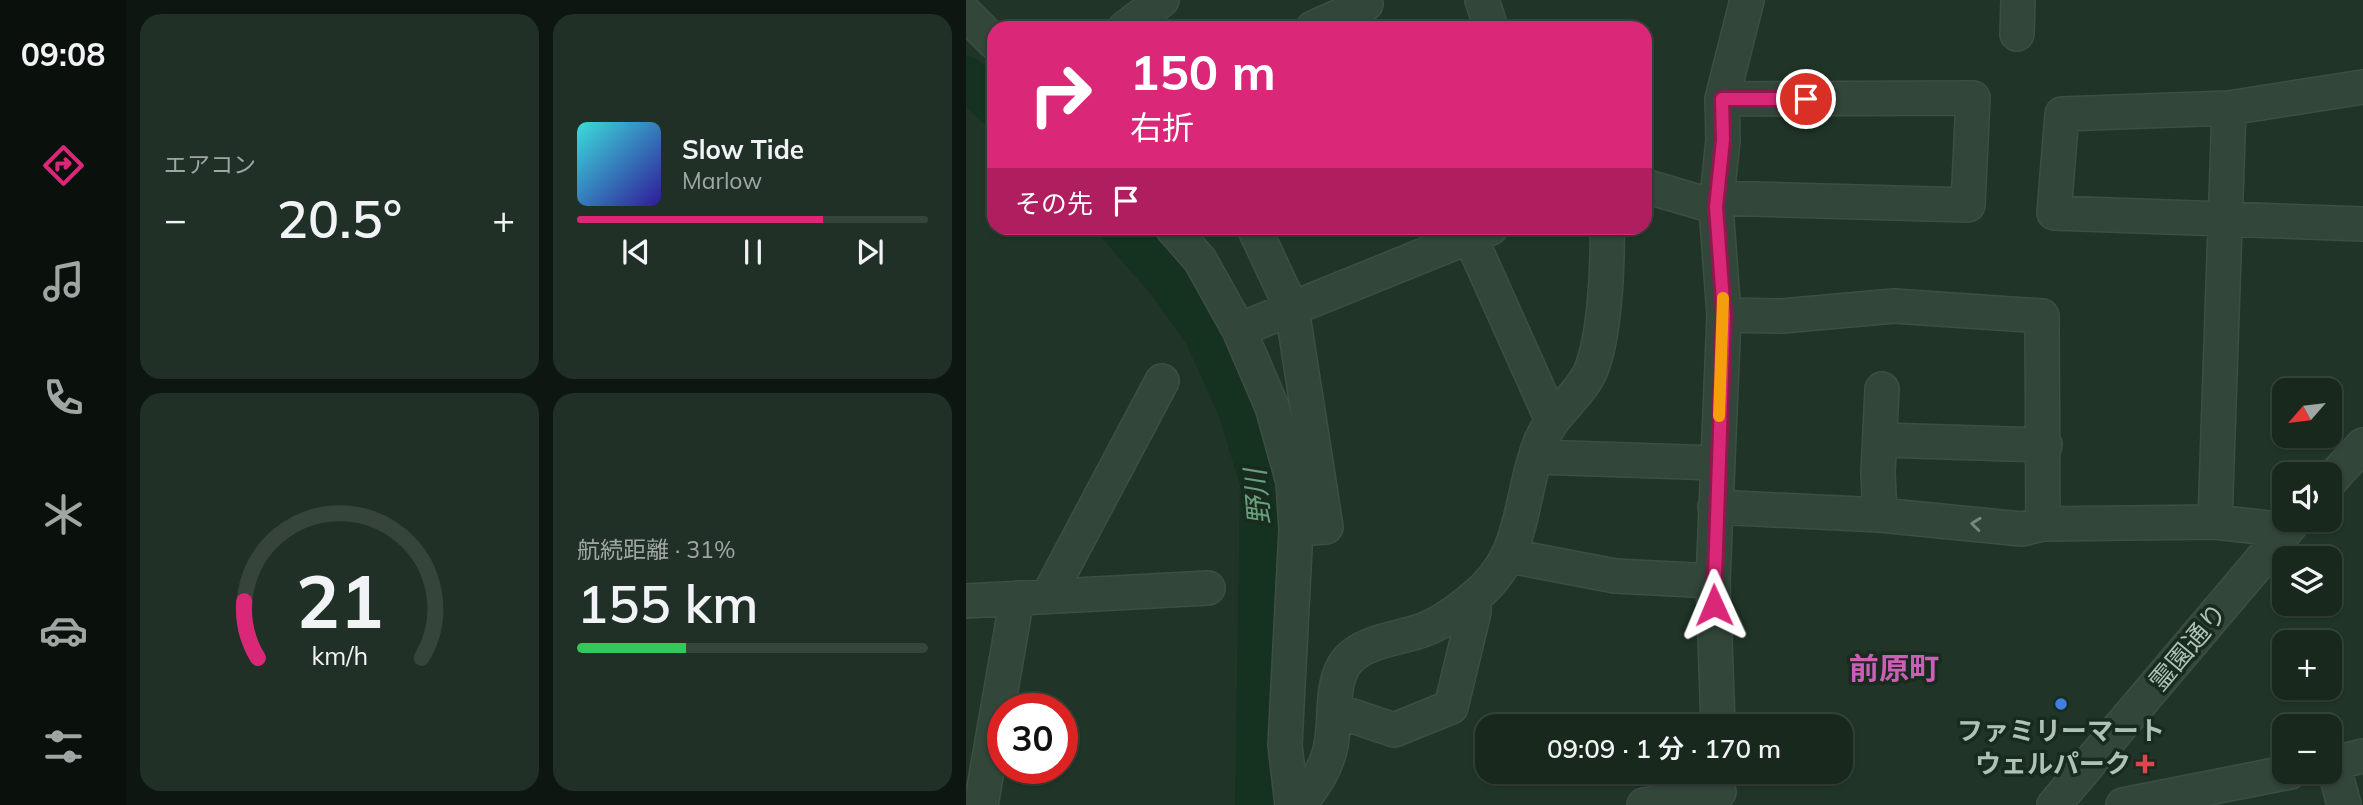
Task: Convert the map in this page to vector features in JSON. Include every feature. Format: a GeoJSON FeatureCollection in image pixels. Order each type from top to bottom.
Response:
{"type":"FeatureCollection","features":[{"type":"Feature","properties":{"kind":"street"},"geometry":{"type":"LineString","coordinates":[[1134,21],[1162,0]]}},
{"type":"Feature","properties":{"kind":"street"},"geometry":{"type":"LineString","coordinates":[[1482,0],[1489,21]]}},
{"type":"Feature","properties":{"kind":"street"},"geometry":{"type":"LineString","coordinates":[[1718,714],[1713,581],[1724,315],[1716,203],[1723,140],[1722,99],[1747,0]]}},
{"type":"Feature","properties":{"kind":"street"},"geometry":{"type":"LineString","coordinates":[[2017,34],[2018,0]]}},
{"type":"Feature","properties":{"kind":"street"},"geometry":{"type":"LineString","coordinates":[[1336,21],[1370,11]]}},
{"type":"Feature","properties":{"kind":"street"},"geometry":{"type":"LineString","coordinates":[[966,14],[987,35]]}},
{"type":"Feature","properties":{"kind":"street"},"geometry":{"type":"LineString","coordinates":[[2363,87],[2229,107],[2062,114],[2054,213],[2363,224]]}},
{"type":"Feature","properties":{"kind":"street"},"geometry":{"type":"LineString","coordinates":[[1652,188],[1716,203],[1968,205],[1973,98],[1722,99]]}},
{"type":"Feature","properties":{"kind":"street"},"geometry":{"type":"LineString","coordinates":[[2215,522],[2229,107]]}},
{"type":"Feature","properties":{"kind":"street"},"geometry":{"type":"LineString","coordinates":[[1178,235],[1200,260],[1239,330],[1272,407],[1293,482],[1296,529],[1285,745],[1292,805]]}},
{"type":"Feature","properties":{"kind":"street"},"geometry":{"type":"LineString","coordinates":[[1257,235],[1292,309],[1326,527],[1296,529]]}},
{"type":"Feature","properties":{"kind":"street"},"geometry":{"type":"LineString","coordinates":[[1239,330],[1464,235]]}},
{"type":"Feature","properties":{"kind":"street"},"geometry":{"type":"LineString","coordinates":[[1478,235],[1552,420]]}},
{"type":"Feature","properties":{"kind":"street"},"geometry":{"type":"LineString","coordinates":[[1299,805],[1317,782],[1331,748],[1343,667],[1355,653],[1426,629],[1474,598],[1510,556],[1536,457],[1552,420],[1587,378],[1598,345],[1608,267],[1607,235]]}},
{"type":"Feature","properties":{"kind":"street"},"geometry":{"type":"LineString","coordinates":[[1724,315],[1782,316],[1894,306],[2042,316],[2045,445],[2043,524]]}},
{"type":"Feature","properties":{"kind":"street"},"geometry":{"type":"LineString","coordinates":[[981,805],[1032,597],[1162,381]]}},
{"type":"Feature","properties":{"kind":"street"},"geometry":{"type":"LineString","coordinates":[[1880,515],[1878,473],[1882,440],[1882,389]]}},
{"type":"Feature","properties":{"kind":"street"},"geometry":{"type":"LineString","coordinates":[[1882,440],[2045,445]]}},
{"type":"Feature","properties":{"kind":"street"},"geometry":{"type":"LineString","coordinates":[[2342,468],[2363,445]]}},
{"type":"Feature","properties":{"kind":"street"},"geometry":{"type":"LineString","coordinates":[[1536,457],[1717,463]]}},
{"type":"Feature","properties":{"kind":"street"},"geometry":{"type":"LineString","coordinates":[[1715,508],[1880,515],[2022,528],[2043,524],[2215,522],[2272,524]]}},
{"type":"Feature","properties":{"kind":"street","name":"霊園通り"},"geometry":{"type":"LineString","coordinates":[[2054,805],[2284,532]]}},
{"type":"Feature","properties":{"kind":"street"},"geometry":{"type":"LineString","coordinates":[[1510,556],[1615,576],[1713,581]]}},
{"type":"Feature","properties":{"kind":"street"},"geometry":{"type":"LineString","coordinates":[[966,601],[1208,588]]}},
{"type":"Feature","properties":{"kind":"street"},"geometry":{"type":"LineString","coordinates":[[1335,710],[1394,730],[1451,706],[1474,612],[1474,598]]}},
{"type":"Feature","properties":{"kind":"street"},"geometry":{"type":"LineString","coordinates":[[2342,761],[2344,805]]}},
{"type":"Feature","properties":{"kind":"street"},"geometry":{"type":"LineString","coordinates":[[2123,805],[2164,801],[2272,776]]}},
{"type":"Feature","properties":{"kind":"street"},"geometry":{"type":"LineString","coordinates":[[1644,805],[1719,789]]}},
{"type":"Feature","properties":{"kind":"waterway","name":"野川"},"geometry":{"type":"LineString","coordinates":[[966,77],[987,98]]}},
{"type":"Feature","properties":{"kind":"waterway","name":"野川"},"geometry":{"type":"LineString","coordinates":[[1127,235],[1169,283],[1205,334],[1238,407],[1261,482],[1256,805]]}},
{"type":"Feature","properties":{"kind":"slow traffic"},"geometry":{"type":"LineString","coordinates":[[1719,416],[1723,298]]}},
{"type":"Feature","properties":{"kind":"place","name":"ファミリーマート"},"geometry":{"type":"Point","coordinates":[2061,704]}},
{"type":"Feature","properties":{"kind":"place","name":"ウェルパーク"},"geometry":{"type":"Point","coordinates":[2145,764]}},
{"type":"Feature","properties":{"kind":"district","name":"前原町"},"geometry":{"type":"Point","coordinates":[1894,669]}},
{"type":"Feature","properties":{"kind":"route"},"geometry":{"type":"LineString","coordinates":[[1714,605],[1724,315],[1716,207],[1723,140],[1722,99],[1806,99]]}}]}
